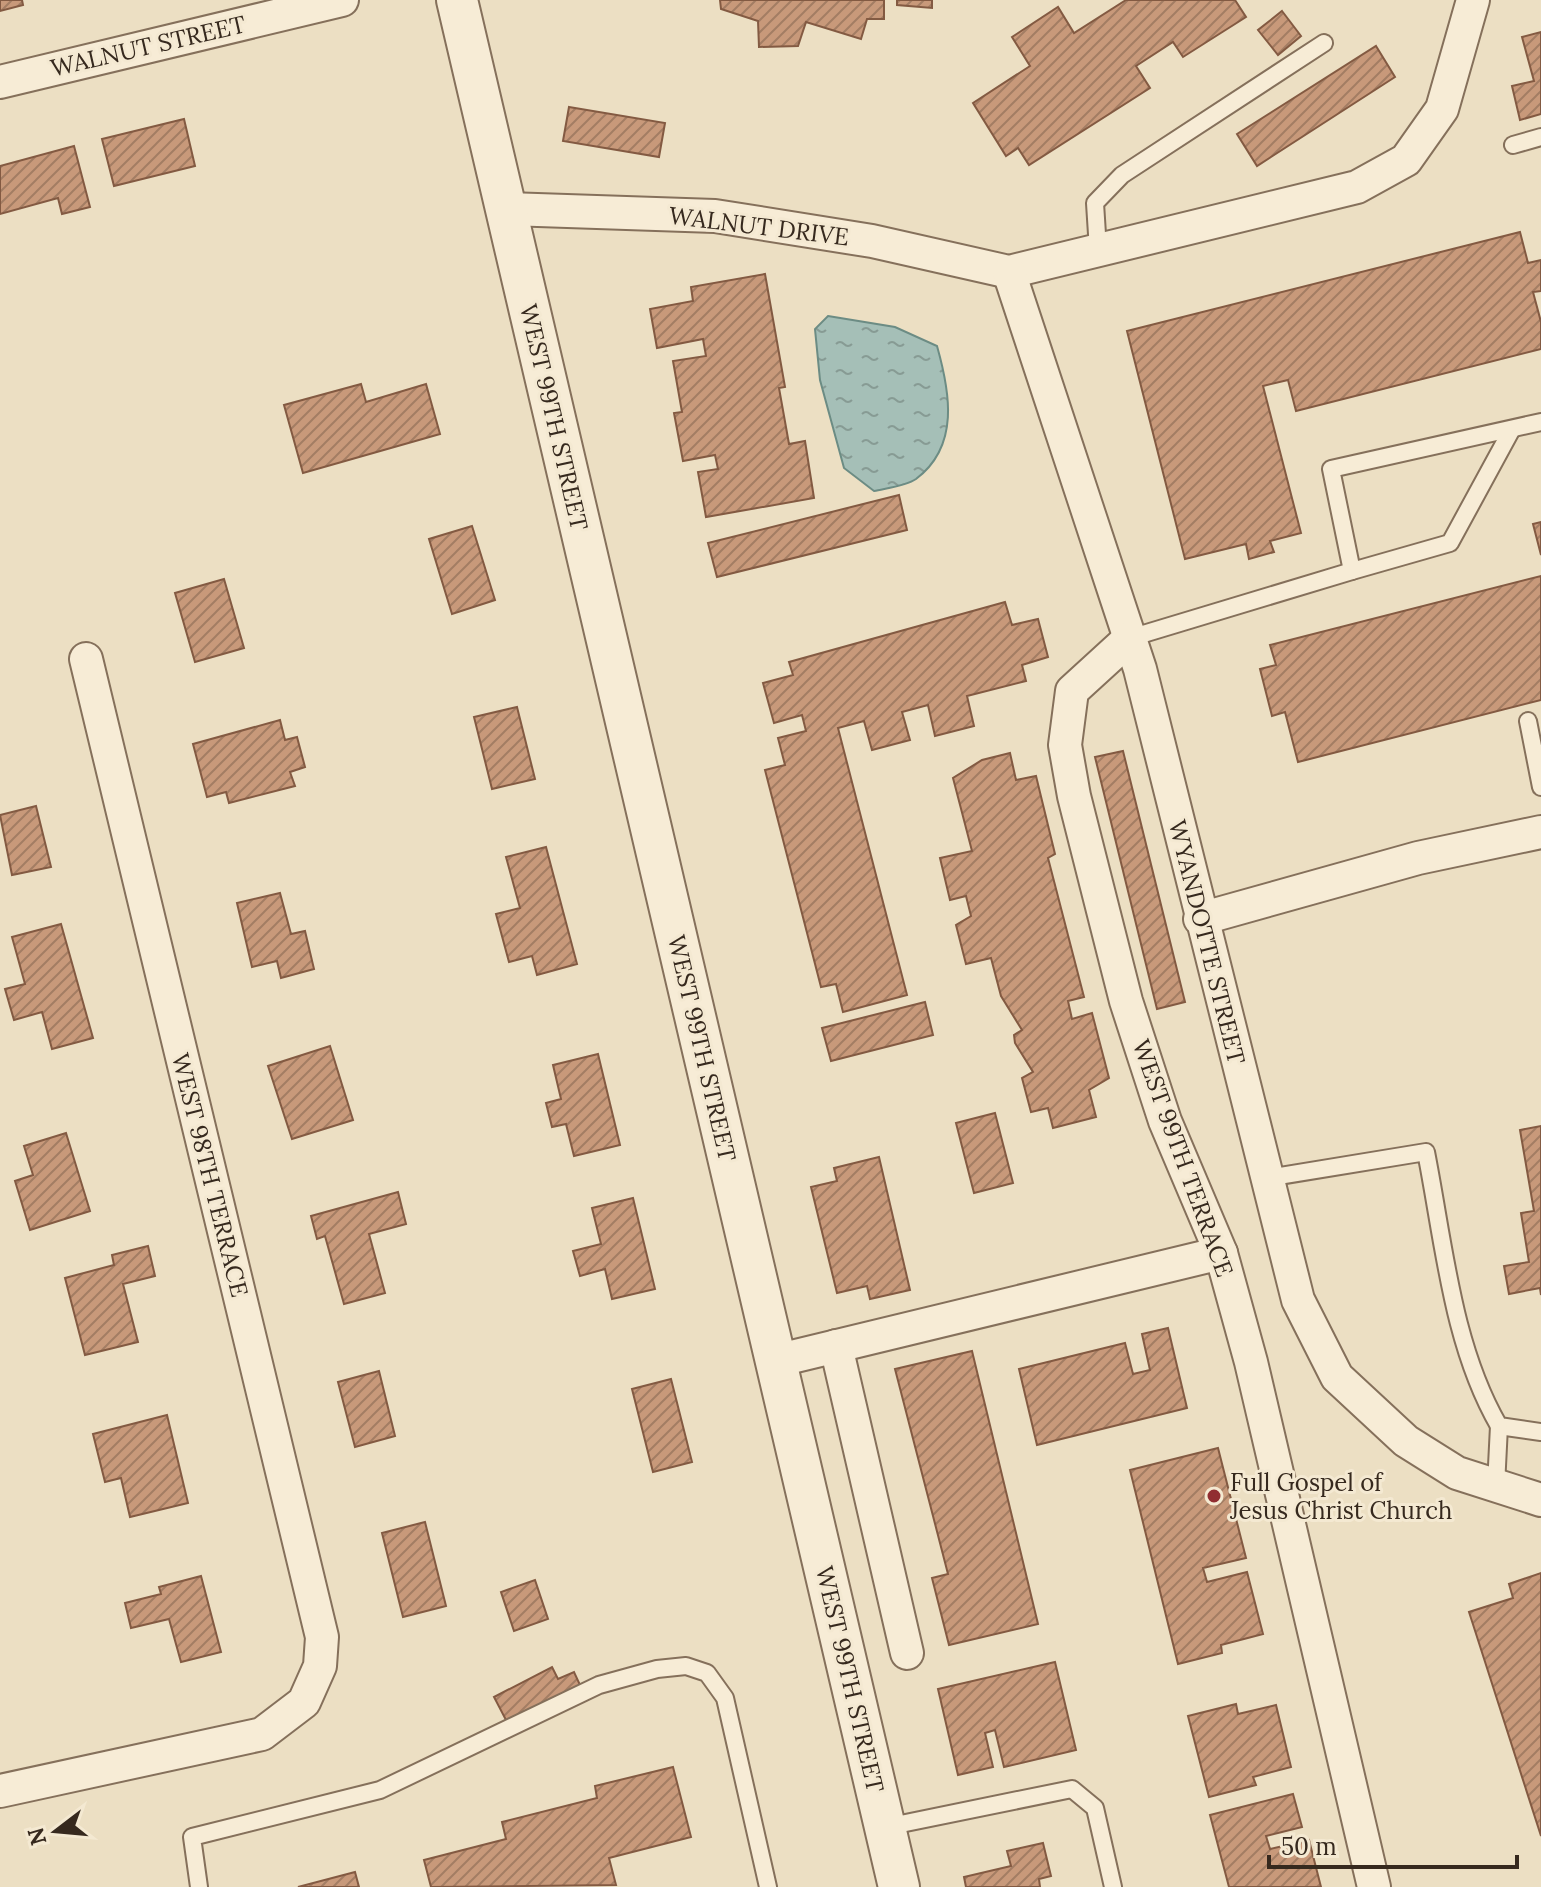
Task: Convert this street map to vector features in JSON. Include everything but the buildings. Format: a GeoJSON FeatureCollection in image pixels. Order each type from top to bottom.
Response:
{"type":"FeatureCollection","features":[{"type":"Feature","properties":{"kind":"street","name":"WALNUT STREET"},"geometry":{"type":"LineString","coordinates":[[0,82],[342,0]]}},
{"type":"Feature","properties":{"kind":"street","name":"WEST 99TH STREET"},"geometry":{"type":"LineString","coordinates":[[457,0],[899,1887]]}},
{"type":"Feature","properties":{"kind":"street"},"geometry":{"type":"LineString","coordinates":[[1009,272],[1357,187],[1406,160],[1442,109],[1473,0]]}},
{"type":"Feature","properties":{"kind":"street","name":"WALNUT DRIVE"},"geometry":{"type":"LineString","coordinates":[[506,209],[715,216],[872,241],[1009,272]]}},
{"type":"Feature","properties":{"kind":"street","name":"WYANDOTTE STREET"},"geometry":{"type":"LineString","coordinates":[[1009,272],[1130,638],[1298,1300],[1337,1377],[1406,1441],[1457,1473],[1541,1500]]}},
{"type":"Feature","properties":{"kind":"street","name":"WEST 99TH TERRACE"},"geometry":{"type":"LineString","coordinates":[[1130,638],[1072,691],[1065,745],[1074,796],[1126,1001],[1165,1121],[1221,1253],[1251,1362],[1374,1887]]}},
{"type":"Feature","properties":{"kind":"street","name":"WEST 98TH TERRACE"},"geometry":{"type":"LineString","coordinates":[[0,1791],[262,1734],[304,1702],[320,1666],[322,1637],[86,659]]}},
{"type":"Feature","properties":{"kind":"street"},"geometry":{"type":"LineString","coordinates":[[1200,919],[1418,858],[1541,832]]}},
{"type":"Feature","properties":{"kind":"street"},"geometry":{"type":"LineString","coordinates":[[775,1361],[1221,1253]]}},
{"type":"Feature","properties":{"kind":"street"},"geometry":{"type":"LineString","coordinates":[[836,1346],[907,1653]]}},
{"type":"Feature","properties":{"kind":"lane"},"geometry":{"type":"LineString","coordinates":[[1098,250],[1095,203],[1122,175],[1324,43]]}},
{"type":"Feature","properties":{"kind":"lane"},"geometry":{"type":"LineString","coordinates":[[1513,145],[1541,137]]}},
{"type":"Feature","properties":{"kind":"lane"},"geometry":{"type":"LineString","coordinates":[[1352,571],[1331,469],[1541,422]]}},
{"type":"Feature","properties":{"kind":"lane"},"geometry":{"type":"LineString","coordinates":[[1130,638],[1450,543],[1512,429]]}},
{"type":"Feature","properties":{"kind":"lane"},"geometry":{"type":"LineString","coordinates":[[1528,721],[1541,787]]}},
{"type":"Feature","properties":{"kind":"lane"},"geometry":{"type":"LineString","coordinates":[[1267,1178],[1426,1152],[1467,1354],[1485,1402],[1499,1426],[1496,1486]]}},
{"type":"Feature","properties":{"kind":"lane"},"geometry":{"type":"LineString","coordinates":[[1499,1426],[1541,1432]]}},
{"type":"Feature","properties":{"kind":"lane"},"geometry":{"type":"LineString","coordinates":[[199,1887],[192,1837],[380,1790],[599,1685],[657,1669],[686,1666],[707,1673],[725,1698],[768,1887]]}},
{"type":"Feature","properties":{"kind":"lane"},"geometry":{"type":"LineString","coordinates":[[884,1827],[1072,1789],[1095,1808],[1113,1887]]}},
{"type":"Feature","properties":{"kind":"water"},"geometry":{"type":"Polygon","coordinates":[[[828,316],[895,327],[937,346],[948,400],[948,417],[940,451],[916,479],[874,491],[844,468],[820,380],[815,329],[828,316]]]}},
{"type":"Feature","properties":{"kind":"place","name":"Full Gospel of Jesus Christ Church"},"geometry":{"type":"Point","coordinates":[1214,1496]}}]}
